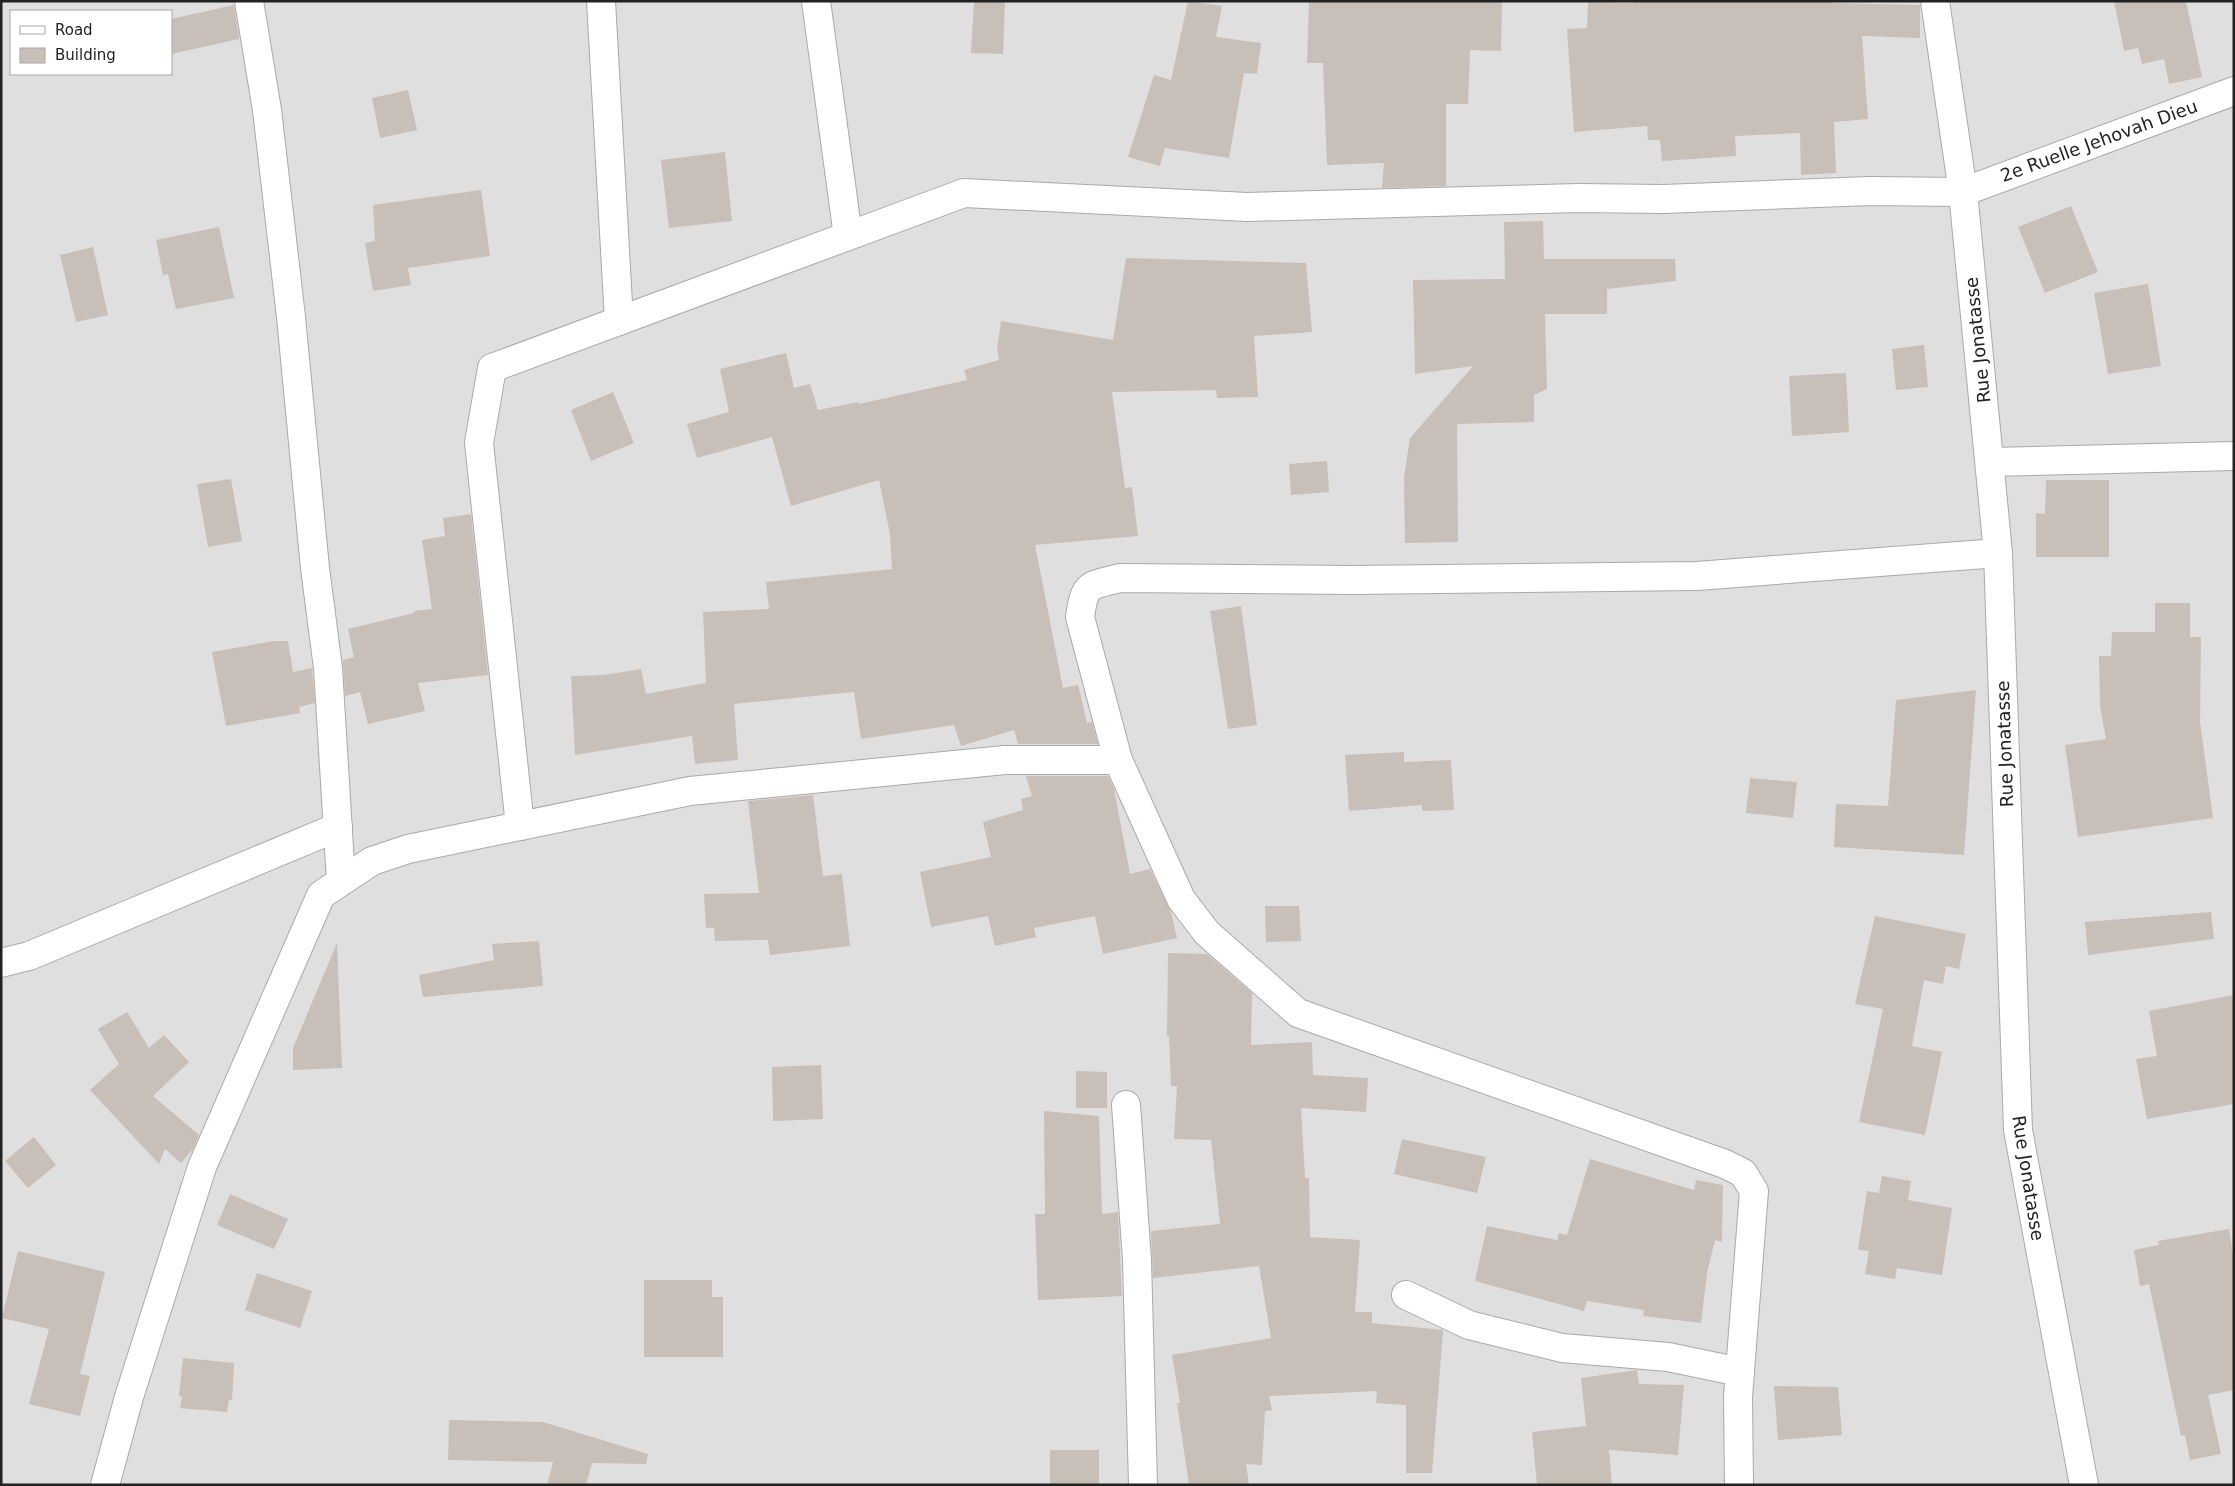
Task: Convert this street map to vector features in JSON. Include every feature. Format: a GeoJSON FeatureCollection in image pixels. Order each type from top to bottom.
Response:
{"type":"FeatureCollection","features":[{"type":"Feature","properties":{"kind":"street"},"geometry":{"type":"LineString","coordinates":[[249,1],[267,110],[291,317],[315,568],[328,668],[341,881]]}},
{"type":"Feature","properties":{"kind":"street"},"geometry":{"type":"LineString","coordinates":[[601,1],[618,321]]}},
{"type":"Feature","properties":{"kind":"street"},"geometry":{"type":"LineString","coordinates":[[816,1],[848,236]]}},
{"type":"Feature","properties":{"kind":"street","name":"Rue Jonatasse"},"geometry":{"type":"LineString","coordinates":[[1935,1],[1963,192],[1998,553],[2018,1130],[2084,1485]]}},
{"type":"Feature","properties":{"kind":"street","name":"2e Ruelle Jehovah Dieu"},"geometry":{"type":"LineString","coordinates":[[1963,192],[2234,91]]}},
{"type":"Feature","properties":{"kind":"street"},"geometry":{"type":"LineString","coordinates":[[520,826],[479,443],[492,368],[964,193],[1247,207],[1578,198],[1664,199],[1870,190],[1963,192]]}},
{"type":"Feature","properties":{"kind":"street"},"geometry":{"type":"LineString","coordinates":[[1990,462],[2234,456]]}},
{"type":"Feature","properties":{"kind":"street"},"geometry":{"type":"LineString","coordinates":[[1739,1485],[1737,1417],[1754,1191],[1743,1173],[1725,1164],[1615,1123],[1298,1013],[1206,933],[1181,899],[1118,760],[1080,617],[1083,596],[1090,586],[1120,578],[1352,580],[1697,576],[1998,553]]}},
{"type":"Feature","properties":{"kind":"street"},"geometry":{"type":"LineString","coordinates":[[105,1485],[129,1397],[202,1167],[321,894],[372,861],[408,849],[690,791],[1005,760],[1118,760]]}},
{"type":"Feature","properties":{"kind":"street"},"geometry":{"type":"LineString","coordinates":[[1,963],[29,956],[338,827]]}},
{"type":"Feature","properties":{"kind":"street"},"geometry":{"type":"LineString","coordinates":[[1126,1104],[1136,1260],[1143,1485]]}},
{"type":"Feature","properties":{"kind":"street"},"geometry":{"type":"LineString","coordinates":[[1406,1295],[1468,1325],[1562,1348],[1668,1357],[1740,1372]]}},
{"type":"Feature","properties":{"kind":"shaded area"},"geometry":{"type":"Polygon","coordinates":[[[1,1],[2234,1],[2234,1485],[1,1485],[1,1]]]}},
{"type":"Feature","properties":{"kind":"building"},"geometry":{"type":"Polygon","coordinates":[[[974,1],[1005,1],[1003,54],[971,53],[974,1]]]}},
{"type":"Feature","properties":{"kind":"building"},"geometry":{"type":"Polygon","coordinates":[[[1188,1],[1222,6],[1216,37],[1261,43],[1257,74],[1244,73],[1229,158],[1165,148],[1160,166],[1128,157],[1154,75],[1171,80],[1188,1]]]}},
{"type":"Feature","properties":{"kind":"building"},"geometry":{"type":"Polygon","coordinates":[[[1309,1],[1502,1],[1501,51],[1470,50],[1468,104],[1446,104],[1446,186],[1382,188],[1384,163],[1327,165],[1323,63],[1307,63],[1309,1]]]}},
{"type":"Feature","properties":{"kind":"building"},"geometry":{"type":"Polygon","coordinates":[[[1633,1],[1833,1],[1833,3],[1920,5],[1920,38],[1862,36],[1868,119],[1834,122],[1836,173],[1801,175],[1800,133],[1735,136],[1736,156],[1662,161],[1660,140],[1648,140],[1647,126],[1574,132],[1567,29],[1587,28],[1588,2],[1633,3],[1633,1]]]}},
{"type":"Feature","properties":{"kind":"building"},"geometry":{"type":"Polygon","coordinates":[[[2114,1],[2186,1],[2202,77],[2169,84],[2164,59],[2142,64],[2138,48],[2124,51],[2114,1]]]}},
{"type":"Feature","properties":{"kind":"building"},"geometry":{"type":"Polygon","coordinates":[[[234,5],[239,39],[172,54],[172,19],[234,5]]]}},
{"type":"Feature","properties":{"kind":"building"},"geometry":{"type":"Polygon","coordinates":[[[408,90],[417,130],[380,138],[372,98],[408,90]]]}},
{"type":"Feature","properties":{"kind":"building"},"geometry":{"type":"Polygon","coordinates":[[[725,152],[732,221],[669,228],[661,160],[725,152]]]}},
{"type":"Feature","properties":{"kind":"building"},"geometry":{"type":"Polygon","coordinates":[[[481,190],[490,256],[408,268],[411,285],[373,291],[365,243],[375,241],[373,205],[481,190]]]}},
{"type":"Feature","properties":{"kind":"building"},"geometry":{"type":"Polygon","coordinates":[[[2071,206],[2098,272],[2045,293],[2018,227],[2071,206]]]}},
{"type":"Feature","properties":{"kind":"building"},"geometry":{"type":"Polygon","coordinates":[[[1543,221],[1544,259],[1675,259],[1676,281],[1607,289],[1607,314],[1545,314],[1547,389],[1534,395],[1534,422],[1457,424],[1458,542],[1405,543],[1404,477],[1410,438],[1473,366],[1415,374],[1413,280],[1505,279],[1504,222],[1543,221]]]}},
{"type":"Feature","properties":{"kind":"building"},"geometry":{"type":"Polygon","coordinates":[[[219,227],[234,298],[176,309],[168,274],[163,275],[156,240],[219,227]]]}},
{"type":"Feature","properties":{"kind":"building"},"geometry":{"type":"Polygon","coordinates":[[[93,247],[108,315],[76,322],[60,255],[93,247]]]}},
{"type":"Feature","properties":{"kind":"building"},"geometry":{"type":"Polygon","coordinates":[[[1126,258],[1306,263],[1312,332],[1254,336],[1258,397],[1217,398],[1216,390],[1112,392],[1125,488],[1132,487],[1138,536],[1035,545],[1063,688],[1078,685],[1087,723],[1092,722],[1098,744],[1018,744],[1014,730],[961,746],[954,725],[861,739],[854,692],[734,704],[738,760],[695,764],[692,736],[575,755],[571,676],[604,675],[641,669],[646,694],[706,683],[703,612],[769,609],[766,582],[892,569],[890,534],[879,480],[791,506],[772,437],[697,458],[687,424],[729,412],[720,369],[786,353],[794,388],[810,384],[818,410],[858,402],[859,404],[967,380],[964,370],[999,360],[997,349],[1001,321],[1113,340],[1126,258]]]}},
{"type":"Feature","properties":{"kind":"building"},"geometry":{"type":"Polygon","coordinates":[[[2148,284],[2161,366],[2108,374],[2094,293],[2148,284]]]}},
{"type":"Feature","properties":{"kind":"building"},"geometry":{"type":"Polygon","coordinates":[[[1924,345],[1928,387],[1896,390],[1892,349],[1924,345]]]}},
{"type":"Feature","properties":{"kind":"building"},"geometry":{"type":"Polygon","coordinates":[[[1846,373],[1849,432],[1792,436],[1789,376],[1846,373]]]}},
{"type":"Feature","properties":{"kind":"building"},"geometry":{"type":"Polygon","coordinates":[[[613,392],[634,443],[591,461],[571,410],[613,392]]]}},
{"type":"Feature","properties":{"kind":"building"},"geometry":{"type":"Polygon","coordinates":[[[1327,461],[1329,492],[1291,495],[1289,464],[1327,461]]]}},
{"type":"Feature","properties":{"kind":"building"},"geometry":{"type":"Polygon","coordinates":[[[231,479],[242,541],[208,547],[197,484],[231,479]]]}},
{"type":"Feature","properties":{"kind":"building"},"geometry":{"type":"Polygon","coordinates":[[[2046,480],[2109,480],[2109,557],[2036,557],[2036,513],[2045,514],[2046,480]]]}},
{"type":"Feature","properties":{"kind":"building"},"geometry":{"type":"Polygon","coordinates":[[[471,514],[488,675],[418,683],[425,711],[368,724],[360,692],[345,696],[343,660],[354,657],[348,629],[414,613],[414,611],[432,609],[422,540],[445,536],[443,518],[471,514]]]}},
{"type":"Feature","properties":{"kind":"building"},"geometry":{"type":"Polygon","coordinates":[[[2155,603],[2190,603],[2190,637],[2201,637],[2200,722],[2213,818],[2078,837],[2065,745],[2106,739],[2100,706],[2099,656],[2111,656],[2112,632],[2155,632],[2155,603]]]}},
{"type":"Feature","properties":{"kind":"building"},"geometry":{"type":"Polygon","coordinates":[[[1241,606],[1257,725],[1228,729],[1210,611],[1241,606]]]}},
{"type":"Feature","properties":{"kind":"building"},"geometry":{"type":"Polygon","coordinates":[[[274,641],[288,641],[293,672],[312,668],[315,703],[299,707],[300,713],[226,726],[212,652],[274,641]]]}},
{"type":"Feature","properties":{"kind":"building"},"geometry":{"type":"Polygon","coordinates":[[[1976,690],[1964,855],[1834,847],[1836,804],[1888,806],[1896,700],[1976,690]]]}},
{"type":"Feature","properties":{"kind":"building"},"geometry":{"type":"Polygon","coordinates":[[[1404,752],[1404,762],[1451,760],[1454,810],[1422,811],[1422,805],[1349,811],[1345,755],[1404,752]]]}},
{"type":"Feature","properties":{"kind":"building"},"geometry":{"type":"Polygon","coordinates":[[[1026,776],[1108,776],[1114,789],[1130,874],[1150,869],[1171,912],[1177,938],[1103,954],[1095,916],[1034,928],[1036,937],[995,946],[988,916],[931,927],[920,872],[991,857],[983,822],[1023,810],[1021,799],[1032,796],[1026,776]]]}},
{"type":"Feature","properties":{"kind":"building"},"geometry":{"type":"Polygon","coordinates":[[[1750,778],[1797,782],[1793,818],[1746,813],[1750,778]]]}},
{"type":"Feature","properties":{"kind":"building"},"geometry":{"type":"Polygon","coordinates":[[[813,795],[823,876],[842,874],[850,946],[770,955],[768,940],[715,941],[714,928],[706,928],[704,894],[759,893],[748,801],[813,795]]]}},
{"type":"Feature","properties":{"kind":"building"},"geometry":{"type":"Polygon","coordinates":[[[1265,906],[1299,906],[1301,941],[1266,942],[1265,906]]]}},
{"type":"Feature","properties":{"kind":"building"},"geometry":{"type":"Polygon","coordinates":[[[2211,912],[2214,939],[2088,955],[2085,922],[2211,912]]]}},
{"type":"Feature","properties":{"kind":"building"},"geometry":{"type":"Polygon","coordinates":[[[1875,916],[1966,934],[1959,969],[1946,966],[1943,984],[1924,980],[1912,1046],[1942,1052],[1925,1135],[1859,1122],[1883,1009],[1855,1004],[1875,916]]]}},
{"type":"Feature","properties":{"kind":"building"},"geometry":{"type":"Polygon","coordinates":[[[539,941],[543,986],[423,997],[419,975],[494,960],[492,944],[539,941]]]}},
{"type":"Feature","properties":{"kind":"building"},"geometry":{"type":"Polygon","coordinates":[[[337,943],[342,1068],[293,1070],[293,1048],[337,943]]]}},
{"type":"Feature","properties":{"kind":"building"},"geometry":{"type":"Polygon","coordinates":[[[1168,953],[1207,954],[1252,993],[1251,1045],[1312,1042],[1313,1075],[1368,1078],[1366,1112],[1301,1108],[1305,1178],[1309,1178],[1310,1237],[1360,1240],[1355,1312],[1372,1312],[1372,1323],[1443,1330],[1432,1473],[1406,1473],[1406,1405],[1376,1403],[1377,1391],[1269,1396],[1272,1410],[1265,1411],[1262,1465],[1246,1464],[1249,1485],[1189,1485],[1177,1403],[1180,1403],[1172,1355],[1271,1338],[1259,1266],[1153,1278],[1151,1231],[1220,1224],[1211,1140],[1174,1139],[1177,1086],[1171,1086],[1169,1036],[1167,1036],[1168,953]]]}},
{"type":"Feature","properties":{"kind":"building"},"geometry":{"type":"Polygon","coordinates":[[[2234,995],[2234,1104],[2147,1119],[2136,1059],[2157,1056],[2149,1011],[2234,995]]]}},
{"type":"Feature","properties":{"kind":"building"},"geometry":{"type":"Polygon","coordinates":[[[127,1012],[149,1048],[164,1035],[189,1062],[153,1096],[199,1135],[193,1149],[181,1163],[165,1149],[159,1164],[90,1090],[119,1064],[98,1029],[127,1012]]]}},
{"type":"Feature","properties":{"kind":"building"},"geometry":{"type":"Polygon","coordinates":[[[821,1065],[823,1119],[773,1121],[772,1067],[821,1065]]]}},
{"type":"Feature","properties":{"kind":"building"},"geometry":{"type":"Polygon","coordinates":[[[1076,1071],[1107,1072],[1107,1108],[1076,1108],[1076,1071]]]}},
{"type":"Feature","properties":{"kind":"building"},"geometry":{"type":"Polygon","coordinates":[[[1044,1111],[1099,1116],[1102,1214],[1118,1212],[1122,1296],[1038,1300],[1035,1214],[1045,1214],[1044,1111]]]}},
{"type":"Feature","properties":{"kind":"building"},"geometry":{"type":"Polygon","coordinates":[[[34,1137],[56,1165],[28,1188],[5,1161],[34,1137]]]}},
{"type":"Feature","properties":{"kind":"building"},"geometry":{"type":"Polygon","coordinates":[[[1402,1139],[1486,1157],[1477,1193],[1394,1174],[1402,1139]]]}},
{"type":"Feature","properties":{"kind":"building"},"geometry":{"type":"Polygon","coordinates":[[[1590,1159],[1694,1190],[1696,1180],[1723,1185],[1722,1242],[1715,1240],[1707,1273],[1701,1323],[1643,1316],[1644,1310],[1587,1301],[1584,1311],[1475,1281],[1487,1226],[1557,1240],[1559,1233],[1567,1235],[1590,1159]]]}},
{"type":"Feature","properties":{"kind":"building"},"geometry":{"type":"Polygon","coordinates":[[[1882,1176],[1911,1181],[1908,1200],[1952,1208],[1942,1275],[1897,1268],[1895,1279],[1865,1274],[1869,1251],[1858,1250],[1867,1191],[1879,1193],[1882,1176]]]}},
{"type":"Feature","properties":{"kind":"building"},"geometry":{"type":"Polygon","coordinates":[[[230,1194],[288,1219],[274,1249],[217,1225],[230,1194]]]}},
{"type":"Feature","properties":{"kind":"building"},"geometry":{"type":"Polygon","coordinates":[[[2229,1229],[2234,1261],[2234,1390],[2208,1395],[2221,1454],[2190,1460],[2185,1435],[2181,1436],[2149,1284],[2140,1286],[2134,1250],[2159,1245],[2158,1241],[2229,1229]]]}},
{"type":"Feature","properties":{"kind":"building"},"geometry":{"type":"Polygon","coordinates":[[[18,1251],[105,1272],[80,1374],[90,1376],[80,1416],[29,1404],[49,1329],[2,1318],[18,1251]]]}},
{"type":"Feature","properties":{"kind":"building"},"geometry":{"type":"Polygon","coordinates":[[[257,1273],[312,1291],[300,1328],[245,1310],[257,1273]]]}},
{"type":"Feature","properties":{"kind":"building"},"geometry":{"type":"Polygon","coordinates":[[[644,1280],[712,1280],[712,1297],[723,1297],[723,1357],[644,1357],[644,1280]]]}},
{"type":"Feature","properties":{"kind":"building"},"geometry":{"type":"Polygon","coordinates":[[[183,1358],[234,1363],[232,1400],[229,1400],[227,1412],[180,1408],[182,1397],[179,1396],[183,1358]]]}},
{"type":"Feature","properties":{"kind":"building"},"geometry":{"type":"Polygon","coordinates":[[[1637,1370],[1639,1384],[1684,1385],[1678,1455],[1609,1450],[1612,1485],[1537,1485],[1532,1432],[1586,1426],[1581,1378],[1637,1370]]]}},
{"type":"Feature","properties":{"kind":"building"},"geometry":{"type":"Polygon","coordinates":[[[1774,1386],[1838,1387],[1842,1435],[1778,1440],[1774,1386]]]}},
{"type":"Feature","properties":{"kind":"building"},"geometry":{"type":"Polygon","coordinates":[[[449,1420],[543,1422],[648,1454],[646,1464],[592,1463],[586,1485],[547,1485],[553,1462],[448,1460],[449,1420]]]}},
{"type":"Feature","properties":{"kind":"building"},"geometry":{"type":"Polygon","coordinates":[[[1050,1450],[1099,1450],[1099,1485],[1050,1485],[1050,1450]]]}}]}
